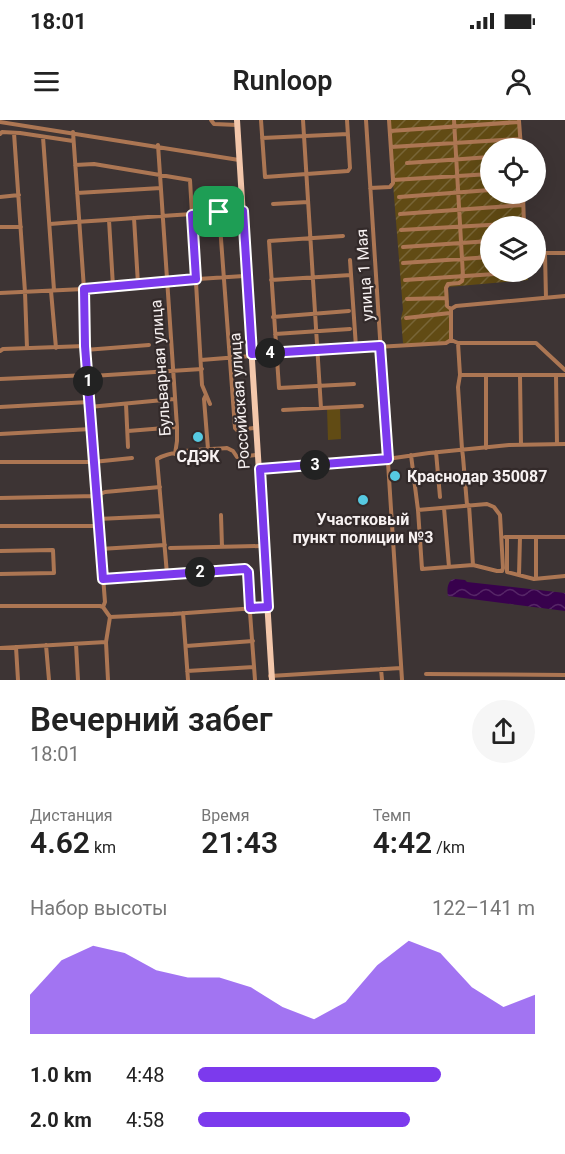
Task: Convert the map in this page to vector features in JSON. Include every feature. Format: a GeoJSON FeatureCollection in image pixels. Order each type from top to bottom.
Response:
{"type":"FeatureCollection","features":[{"type":"Feature","properties":{"kind":"main road","name":"Российская улица"},"geometry":{"type":"LineString","coordinates":[[237,122],[264,607]]}},
{"type":"Feature","properties":{"kind":"main road","name":"Российская улица"},"geometry":{"type":"LineString","coordinates":[[242,211],[264,607],[271,678]]}},
{"type":"Feature","properties":{"kind":"street"},"geometry":{"type":"LineString","coordinates":[[7,120],[73,133]]}},
{"type":"Feature","properties":{"kind":"street"},"geometry":{"type":"LineString","coordinates":[[211,120],[214,124],[237,122]]}},
{"type":"Feature","properties":{"kind":"street"},"geometry":{"type":"LineString","coordinates":[[261,120],[265,177],[346,172],[350,168],[347,120]]}},
{"type":"Feature","properties":{"kind":"street"},"geometry":{"type":"LineString","coordinates":[[303,120],[321,408]]}},
{"type":"Feature","properties":{"kind":"street","name":"улица 1 Мая"},"geometry":{"type":"LineString","coordinates":[[366,120],[402,680]]}},
{"type":"Feature","properties":{"kind":"street"},"geometry":{"type":"LineString","coordinates":[[370,188],[390,187],[393,183],[389,120]]}},
{"type":"Feature","properties":{"kind":"street"},"geometry":{"type":"LineString","coordinates":[[451,340],[451,310],[447,306],[447,286],[459,283],[463,276],[454,120]]}},
{"type":"Feature","properties":{"kind":"street"},"geometry":{"type":"LineString","coordinates":[[0,121],[14,122]]}},
{"type":"Feature","properties":{"kind":"street"},"geometry":{"type":"LineString","coordinates":[[0,121],[239,159]]}},
{"type":"Feature","properties":{"kind":"street"},"geometry":{"type":"LineString","coordinates":[[390,131],[519,121],[520,138]]}},
{"type":"Feature","properties":{"kind":"street"},"geometry":{"type":"LineString","coordinates":[[1,133],[73,141]]}},
{"type":"Feature","properties":{"kind":"street"},"geometry":{"type":"LineString","coordinates":[[14,133],[27,348]]}},
{"type":"Feature","properties":{"kind":"street"},"geometry":{"type":"LineString","coordinates":[[73,133],[84,289],[85,348],[105,602],[103,607]]}},
{"type":"Feature","properties":{"kind":"street"},"geometry":{"type":"LineString","coordinates":[[262,138],[348,134]]}},
{"type":"Feature","properties":{"kind":"street"},"geometry":{"type":"LineString","coordinates":[[44,137],[56,348]]}},
{"type":"Feature","properties":{"kind":"street"},"geometry":{"type":"LineString","coordinates":[[391,147],[480,141]]}},
{"type":"Feature","properties":{"kind":"street","name":"Бульварная улица"},"geometry":{"type":"LineString","coordinates":[[158,146],[177,428],[175,454],[157,459],[167,574]]}},
{"type":"Feature","properties":{"kind":"street"},"geometry":{"type":"LineString","coordinates":[[407,163],[480,158]]}},
{"type":"Feature","properties":{"kind":"street"},"geometry":{"type":"LineString","coordinates":[[75,165],[93,164],[190,180],[202,385],[210,404]]}},
{"type":"Feature","properties":{"kind":"street"},"geometry":{"type":"LineString","coordinates":[[393,180],[480,175]]}},
{"type":"Feature","properties":{"kind":"street"},"geometry":{"type":"LineString","coordinates":[[77,193],[160,188]]}},
{"type":"Feature","properties":{"kind":"street"},"geometry":{"type":"LineString","coordinates":[[399,197],[480,191]]}},
{"type":"Feature","properties":{"kind":"street"},"geometry":{"type":"LineString","coordinates":[[0,197],[19,195]]}},
{"type":"Feature","properties":{"kind":"street"},"geometry":{"type":"LineString","coordinates":[[217,202],[235,428],[237,430],[254,428]]}},
{"type":"Feature","properties":{"kind":"street"},"geometry":{"type":"LineString","coordinates":[[273,204],[308,202]]}},
{"type":"Feature","properties":{"kind":"street"},"geometry":{"type":"LineString","coordinates":[[400,214],[524,205],[524,216]]}},
{"type":"Feature","properties":{"kind":"street"},"geometry":{"type":"LineString","coordinates":[[50,224],[242,211]]}},
{"type":"Feature","properties":{"kind":"street"},"geometry":{"type":"LineString","coordinates":[[134,218],[138,284]]}},
{"type":"Feature","properties":{"kind":"street"},"geometry":{"type":"LineString","coordinates":[[109,220],[113,286]]}},
{"type":"Feature","properties":{"kind":"street"},"geometry":{"type":"LineString","coordinates":[[402,230],[480,226]]}},
{"type":"Feature","properties":{"kind":"street"},"geometry":{"type":"LineString","coordinates":[[0,227],[21,227]]}},
{"type":"Feature","properties":{"kind":"street"},"geometry":{"type":"LineString","coordinates":[[343,236],[269,241],[273,317],[279,388],[354,384]]}},
{"type":"Feature","properties":{"kind":"street"},"geometry":{"type":"LineString","coordinates":[[403,247],[480,241]]}},
{"type":"Feature","properties":{"kind":"street"},"geometry":{"type":"LineString","coordinates":[[546,298],[545,254],[565,253]]}},
{"type":"Feature","properties":{"kind":"street"},"geometry":{"type":"LineString","coordinates":[[403,263],[480,258]]}},
{"type":"Feature","properties":{"kind":"street"},"geometry":{"type":"LineString","coordinates":[[350,260],[356,347]]}},
{"type":"Feature","properties":{"kind":"street"},"geometry":{"type":"LineString","coordinates":[[271,280],[351,275]]}},
{"type":"Feature","properties":{"kind":"street"},"geometry":{"type":"LineString","coordinates":[[405,280],[480,275]]}},
{"type":"Feature","properties":{"kind":"street"},"geometry":{"type":"LineString","coordinates":[[0,293],[84,289],[244,276]]}},
{"type":"Feature","properties":{"kind":"street"},"geometry":{"type":"LineString","coordinates":[[406,318],[451,310],[456,306],[565,296]]}},
{"type":"Feature","properties":{"kind":"street"},"geometry":{"type":"LineString","coordinates":[[407,299],[447,298]]}},
{"type":"Feature","properties":{"kind":"street"},"geometry":{"type":"LineString","coordinates":[[273,317],[349,311]]}},
{"type":"Feature","properties":{"kind":"street"},"geometry":{"type":"LineString","coordinates":[[275,334],[350,329]]}},
{"type":"Feature","properties":{"kind":"street"},"geometry":{"type":"LineString","coordinates":[[201,360],[276,352],[445,343],[451,340],[458,343],[536,343],[565,370]]}},
{"type":"Feature","properties":{"kind":"street"},"geometry":{"type":"LineString","coordinates":[[458,343],[462,449],[473,565]]}},
{"type":"Feature","properties":{"kind":"street"},"geometry":{"type":"LineString","coordinates":[[0,351],[27,348],[149,345]]}},
{"type":"Feature","properties":{"kind":"street"},"geometry":{"type":"LineString","coordinates":[[0,379],[202,369]]}},
{"type":"Feature","properties":{"kind":"street"},"geometry":{"type":"LineString","coordinates":[[460,375],[565,375]]}},
{"type":"Feature","properties":{"kind":"street"},"geometry":{"type":"LineString","coordinates":[[486,375],[486,448]]}},
{"type":"Feature","properties":{"kind":"street"},"geometry":{"type":"LineString","coordinates":[[556,375],[556,444]]}},
{"type":"Feature","properties":{"kind":"street"},"geometry":{"type":"LineString","coordinates":[[520,376],[521,445]]}},
{"type":"Feature","properties":{"kind":"street"},"geometry":{"type":"LineString","coordinates":[[206,394],[204,399],[208,449]]}},
{"type":"Feature","properties":{"kind":"street"},"geometry":{"type":"LineString","coordinates":[[0,407],[126,404],[174,399]]}},
{"type":"Feature","properties":{"kind":"street"},"geometry":{"type":"LineString","coordinates":[[126,404],[128,447]]}},
{"type":"Feature","properties":{"kind":"street"},"geometry":{"type":"LineString","coordinates":[[283,410],[362,406]]}},
{"type":"Feature","properties":{"kind":"street"},"geometry":{"type":"LineString","coordinates":[[128,431],[177,428]]}},
{"type":"Feature","properties":{"kind":"street"},"geometry":{"type":"LineString","coordinates":[[0,434],[91,429]]}},
{"type":"Feature","properties":{"kind":"street"},"geometry":{"type":"LineString","coordinates":[[258,469],[388,459],[462,449],[565,444]]}},
{"type":"Feature","properties":{"kind":"street"},"geometry":{"type":"LineString","coordinates":[[175,454],[227,448],[237,457],[256,455]]}},
{"type":"Feature","properties":{"kind":"street"},"geometry":{"type":"LineString","coordinates":[[436,452],[440,496]]}},
{"type":"Feature","properties":{"kind":"street"},"geometry":{"type":"LineString","coordinates":[[410,456],[418,510],[422,569],[473,565],[501,571],[503,536]]}},
{"type":"Feature","properties":{"kind":"street"},"geometry":{"type":"LineString","coordinates":[[0,462],[93,462],[132,458]]}},
{"type":"Feature","properties":{"kind":"street"},"geometry":{"type":"LineString","coordinates":[[0,498],[96,496],[105,492],[159,487]]}},
{"type":"Feature","properties":{"kind":"street"},"geometry":{"type":"LineString","coordinates":[[418,510],[487,504],[494,507],[500,515],[507,572],[536,579],[565,576]]}},
{"type":"Feature","properties":{"kind":"street"},"geometry":{"type":"LineString","coordinates":[[444,508],[449,567]]}},
{"type":"Feature","properties":{"kind":"street"},"geometry":{"type":"LineString","coordinates":[[221,515],[222,547]]}},
{"type":"Feature","properties":{"kind":"street"},"geometry":{"type":"LineString","coordinates":[[98,519],[162,516]]}},
{"type":"Feature","properties":{"kind":"street"},"geometry":{"type":"LineString","coordinates":[[0,526],[98,526]]}},
{"type":"Feature","properties":{"kind":"street"},"geometry":{"type":"LineString","coordinates":[[503,536],[565,537]]}},
{"type":"Feature","properties":{"kind":"street"},"geometry":{"type":"LineString","coordinates":[[519,575],[520,537]]}},
{"type":"Feature","properties":{"kind":"street"},"geometry":{"type":"LineString","coordinates":[[536,537],[536,579]]}},
{"type":"Feature","properties":{"kind":"street"},"geometry":{"type":"LineString","coordinates":[[100,549],[165,545]]}},
{"type":"Feature","properties":{"kind":"street"},"geometry":{"type":"LineString","coordinates":[[170,548],[261,546]]}},
{"type":"Feature","properties":{"kind":"street"},"geometry":{"type":"LineString","coordinates":[[0,551],[53,550],[54,573],[0,574]]}},
{"type":"Feature","properties":{"kind":"street"},"geometry":{"type":"LineString","coordinates":[[103,579],[245,569],[248,572],[255,680]]}},
{"type":"Feature","properties":{"kind":"street"},"geometry":{"type":"LineString","coordinates":[[0,606],[103,607],[110,617],[106,642],[108,680]]}},
{"type":"Feature","properties":{"kind":"street"},"geometry":{"type":"LineString","coordinates":[[110,617],[264,607]]}},
{"type":"Feature","properties":{"kind":"street"},"geometry":{"type":"LineString","coordinates":[[183,613],[188,680]]}},
{"type":"Feature","properties":{"kind":"street"},"geometry":{"type":"LineString","coordinates":[[186,646],[253,641]]}},
{"type":"Feature","properties":{"kind":"street"},"geometry":{"type":"LineString","coordinates":[[0,648],[106,642]]}},
{"type":"Feature","properties":{"kind":"street"},"geometry":{"type":"LineString","coordinates":[[76,644],[78,680]]}},
{"type":"Feature","properties":{"kind":"street"},"geometry":{"type":"LineString","coordinates":[[46,645],[49,680]]}},
{"type":"Feature","properties":{"kind":"street"},"geometry":{"type":"LineString","coordinates":[[16,647],[18,680]]}},
{"type":"Feature","properties":{"kind":"street"},"geometry":{"type":"LineString","coordinates":[[187,671],[254,666]]}},
{"type":"Feature","properties":{"kind":"street"},"geometry":{"type":"LineString","coordinates":[[271,678],[401,668]]}},
{"type":"Feature","properties":{"kind":"street"},"geometry":{"type":"LineString","coordinates":[[381,669],[382,680]]}},
{"type":"Feature","properties":{"kind":"street"},"geometry":{"type":"LineString","coordinates":[[426,674],[520,677],[565,675]]}},
{"type":"Feature","properties":{"kind":"shaded area"},"geometry":{"type":"Polygon","coordinates":[[[388,120],[519,120],[520,138],[480,138],[480,204],[524,204],[524,216],[480,216],[480,282],[505,282],[448,287],[451,338],[448,342],[403,343],[401,318],[403,310],[388,120]]]}},
{"type":"Feature","properties":{"kind":"shaded area"},"geometry":{"type":"Polygon","coordinates":[[[327,409],[340,409],[341,439],[328,440],[327,409]]]}},
{"type":"Feature","properties":{"kind":"water"},"geometry":{"type":"Polygon","coordinates":[[[455,579],[565,593],[565,611],[448,596],[449,584],[455,579]]]}},
{"type":"Feature","properties":{"kind":"place","name":"СДЭК"},"geometry":{"type":"Point","coordinates":[198,437]}},
{"type":"Feature","properties":{"kind":"place","name":"Краснодар 350087"},"geometry":{"type":"Point","coordinates":[395,476]}},
{"type":"Feature","properties":{"kind":"place","name":"Участковый пункт полиции №3"},"geometry":{"type":"Point","coordinates":[363,500]}},
{"type":"Feature","properties":{"kind":"route"},"geometry":{"type":"LineString","coordinates":[[243,211],[252,354],[380,346],[388,459],[260,469],[268,607],[250,608],[248,572],[245,569],[103,579],[85,346],[84,289],[196,279],[192,215],[219,212],[243,211]]}}]}
